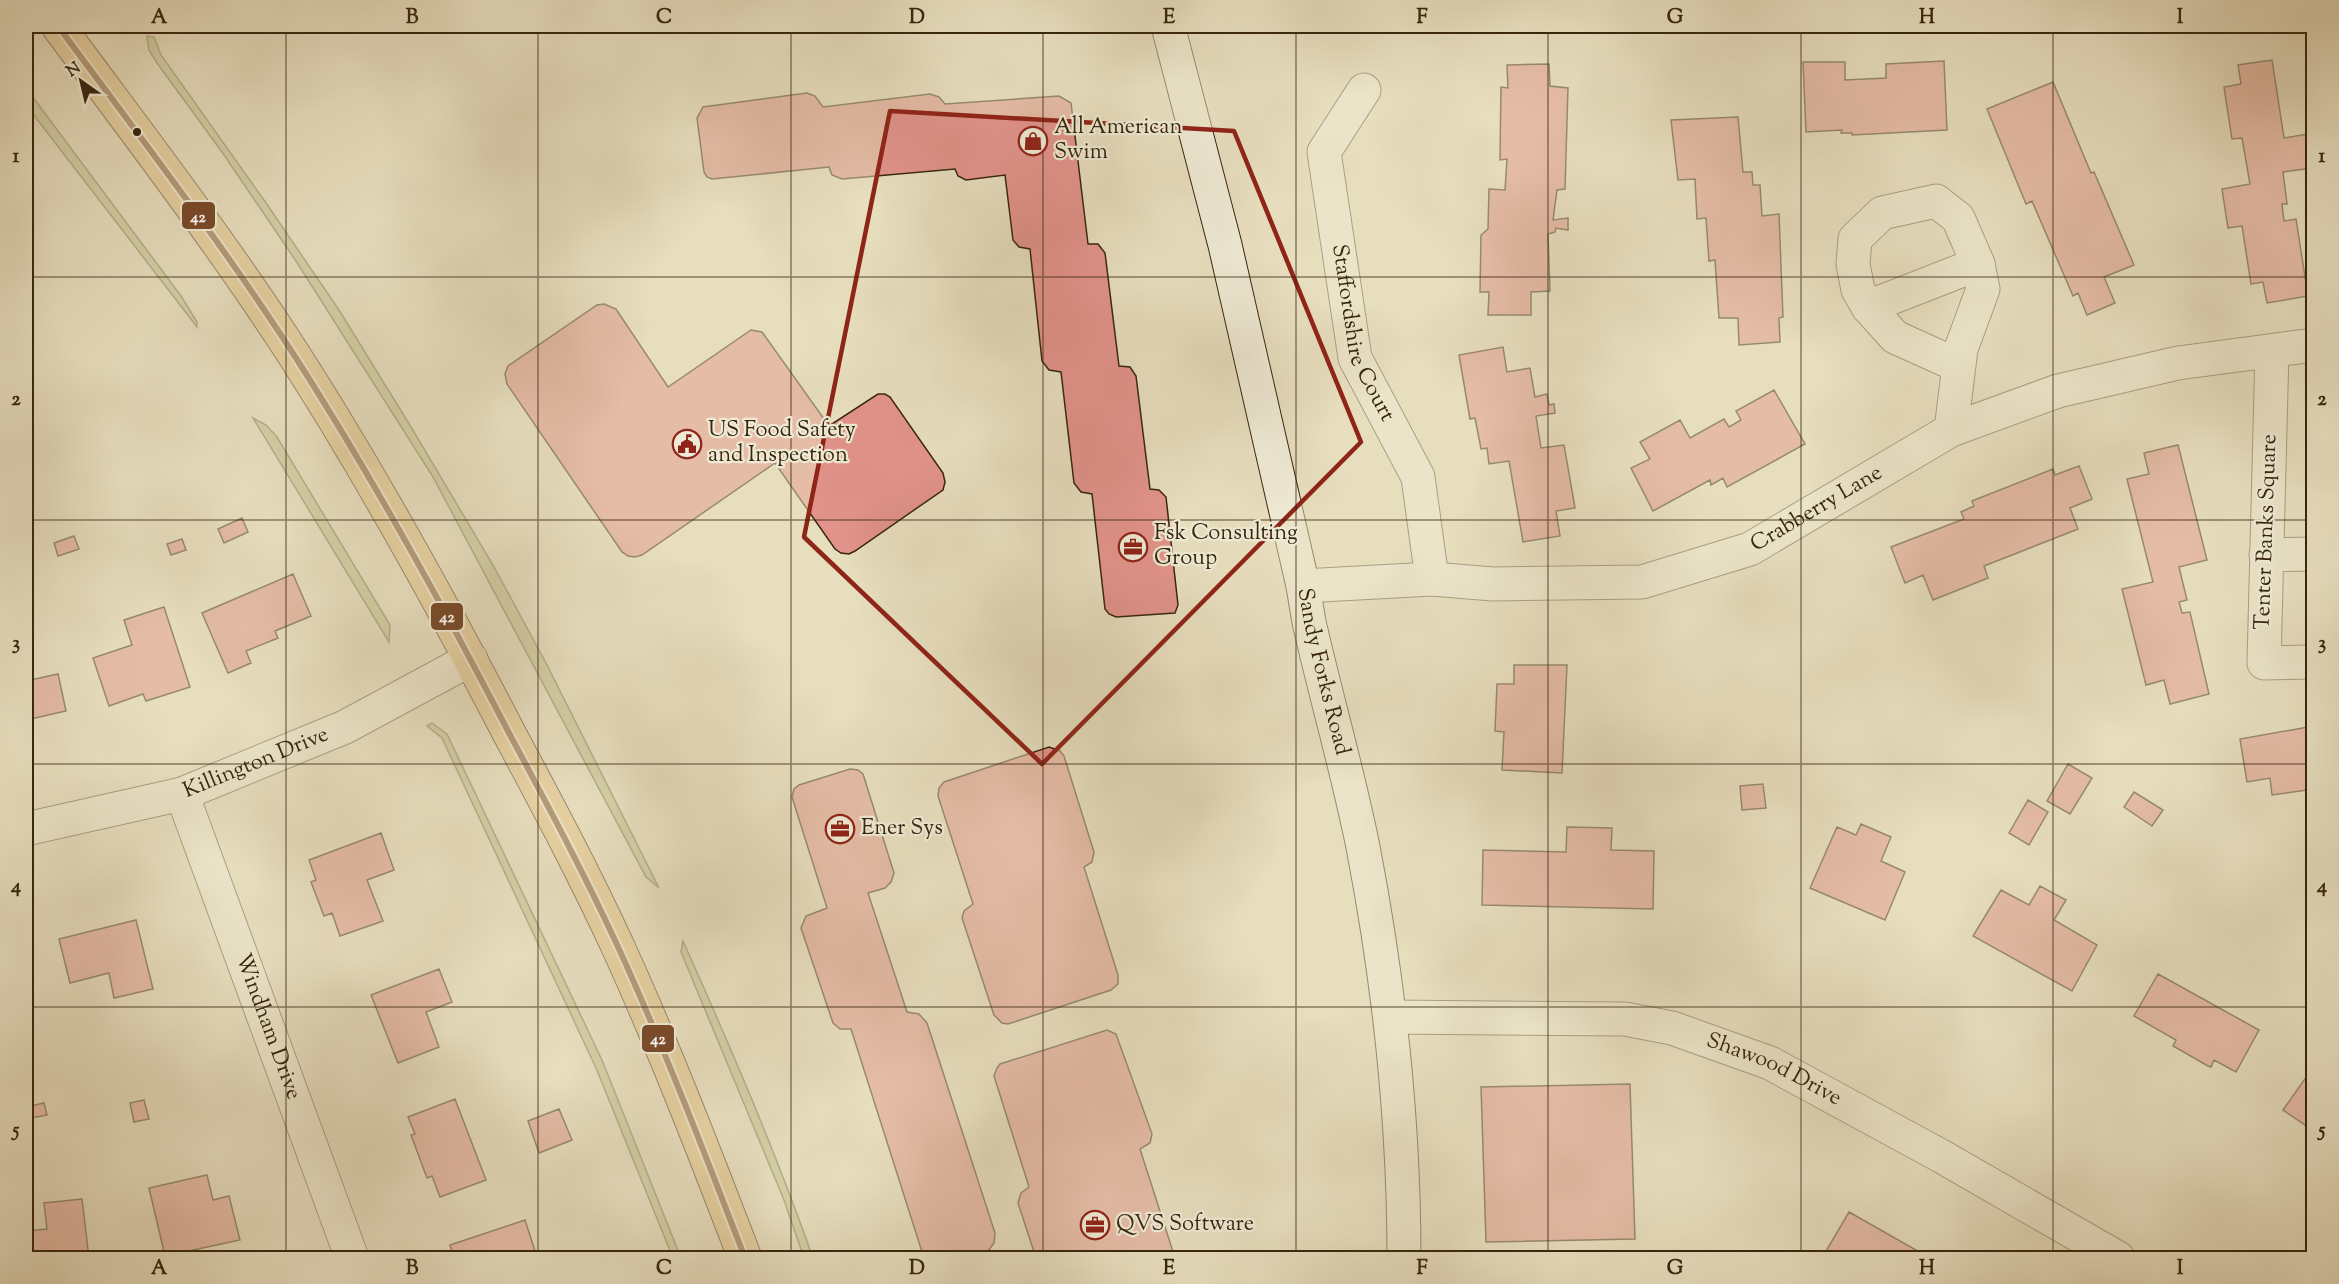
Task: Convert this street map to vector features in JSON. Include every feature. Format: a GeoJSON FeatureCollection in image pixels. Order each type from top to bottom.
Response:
{"type":"FeatureCollection","features":[{"type":"Feature","properties":{"kind":"main road"},"geometry":{"type":"LineString","coordinates":[[58,26],[161,162],[283,338],[379,494],[471,659],[618,947],[678,1085],[745,1258]]}},
{"type":"Feature","properties":{"kind":"street","name":"Sandy Forks Road"},"geometry":{"type":"LineString","coordinates":[[1168,26],[1225,245],[1303,586],[1309,622],[1363,847],[1390,1017],[1404,1192],[1404,1258]]}},
{"type":"Feature","properties":{"kind":"street","name":"Staffordshire Court"},"geometry":{"type":"LineString","coordinates":[[1364,90],[1324,152],[1355,358],[1418,477],[1432,579]]}},
{"type":"Feature","properties":{"kind":"street"},"geometry":{"type":"LineString","coordinates":[[1951,430],[1959,366],[1961,349],[1983,289],[1978,264],[1958,218],[1936,201],[1882,213],[1855,239],[1853,264],[1858,290],[1868,307],[1895,337],[1959,366]]}},
{"type":"Feature","properties":{"kind":"street"},"geometry":{"type":"LineString","coordinates":[[1868,307],[1978,264]]}},
{"type":"Feature","properties":{"kind":"street","name":"Crabberry Lane"},"geometry":{"type":"LineString","coordinates":[[1303,586],[1432,579],[1493,584],[1642,582],[1750,549],[1951,430],[2058,390],[2178,363],[2313,345]]}},
{"type":"Feature","properties":{"kind":"street","name":"Tenter Banks Square"},"geometry":{"type":"LineString","coordinates":[[2272,351],[2264,663],[2313,662]]}},
{"type":"Feature","properties":{"kind":"street"},"geometry":{"type":"LineString","coordinates":[[2266,555],[2313,554]]}},
{"type":"Feature","properties":{"kind":"street","name":"Killington Drive"},"geometry":{"type":"LineString","coordinates":[[26,829],[182,794],[345,727],[471,659]]}},
{"type":"Feature","properties":{"kind":"street","name":"Windham Drive"},"geometry":{"type":"LineString","coordinates":[[182,794],[352,1258]]}},
{"type":"Feature","properties":{"kind":"street","name":"Shawood Drive"},"geometry":{"type":"LineString","coordinates":[[1390,1017],[1625,1019],[1672,1028],[1770,1063],[1941,1156],[2118,1258]]}},
{"type":"Feature","properties":{"kind":"highlighted area"},"geometry":{"type":"Polygon","coordinates":[[[890,111],[1234,131],[1361,442],[1042,764],[804,537],[890,111]]]}},
{"type":"Feature","properties":{"kind":"green space"},"geometry":{"type":"Polygon","coordinates":[[[147,36],[154,37],[161,55],[339,310],[411,427],[493,565],[547,665],[659,888],[646,877],[433,477],[296,261],[222,152],[157,63],[149,50],[147,36]]]}},
{"type":"Feature","properties":{"kind":"green space"},"geometry":{"type":"Polygon","coordinates":[[[26,88],[181,296],[197,322],[197,327],[26,105],[26,88]]]}},
{"type":"Feature","properties":{"kind":"green space"},"geometry":{"type":"Polygon","coordinates":[[[253,418],[266,425],[277,437],[390,625],[389,642],[253,418]]]}},
{"type":"Feature","properties":{"kind":"green space"},"geometry":{"type":"Polygon","coordinates":[[[432,723],[447,734],[602,1060],[681,1258],[673,1258],[596,1068],[442,738],[427,726],[432,723]]]}},
{"type":"Feature","properties":{"kind":"green space"},"geometry":{"type":"Polygon","coordinates":[[[683,941],[751,1098],[813,1258],[804,1258],[784,1200],[681,952],[683,941]]]}},
{"type":"Feature","properties":{"kind":"building"},"geometry":{"type":"Polygon","coordinates":[[[2272,60],[2284,138],[2307,134],[2312,168],[2283,172],[2287,204],[2282,204],[2284,221],[2296,219],[2308,296],[2267,303],[2263,282],[2251,284],[2242,226],[2228,228],[2222,189],[2250,184],[2242,138],[2232,139],[2224,87],[2241,84],[2238,65],[2272,60]]]}},
{"type":"Feature","properties":{"kind":"building"},"geometry":{"type":"Polygon","coordinates":[[[1944,61],[1947,130],[1852,135],[1852,133],[1841,133],[1842,130],[1806,132],[1803,62],[1845,62],[1845,80],[1886,78],[1886,64],[1944,61]]]}},
{"type":"Feature","properties":{"kind":"building"},"geometry":{"type":"Polygon","coordinates":[[[1549,64],[1550,86],[1568,88],[1565,189],[1557,190],[1553,220],[1568,218],[1568,230],[1556,228],[1555,232],[1548,234],[1550,291],[1531,292],[1531,315],[1488,315],[1489,292],[1480,292],[1481,235],[1488,229],[1489,189],[1505,190],[1507,159],[1500,160],[1501,87],[1508,88],[1507,65],[1549,64]]]}},
{"type":"Feature","properties":{"kind":"building"},"geometry":{"type":"Polygon","coordinates":[[[2053,82],[2091,173],[2094,172],[2134,265],[2104,277],[2115,303],[2087,315],[2078,293],[2073,296],[2032,201],[2026,204],[1987,109],[2053,82]]]}},
{"type":"Feature","properties":{"kind":"building"},"geometry":{"type":"Polygon","coordinates":[[[807,93],[815,96],[823,107],[930,94],[939,97],[945,104],[1059,96],[1071,103],[1088,244],[1098,244],[1105,253],[1119,366],[1130,367],[1136,376],[1150,489],[1159,490],[1166,497],[1178,605],[1175,613],[1116,617],[1105,609],[1092,494],[1081,492],[1074,483],[1061,372],[1049,370],[1042,361],[1030,249],[1019,247],[1013,240],[1005,175],[966,180],[958,176],[955,169],[842,179],[832,175],[829,167],[712,179],[707,177],[704,172],[697,118],[703,107],[807,93]]]}},
{"type":"Feature","properties":{"kind":"building"},"geometry":{"type":"Polygon","coordinates":[[[1738,117],[1743,172],[1752,172],[1753,185],[1760,185],[1762,216],[1779,214],[1783,317],[1779,318],[1780,342],[1739,345],[1738,318],[1719,318],[1715,260],[1709,261],[1706,218],[1697,219],[1695,179],[1678,180],[1671,120],[1738,117]]]}},
{"type":"Feature","properties":{"kind":"building"},"geometry":{"type":"Polygon","coordinates":[[[604,304],[616,309],[668,387],[751,330],[762,332],[829,426],[878,394],[885,394],[890,397],[943,473],[945,482],[943,490],[855,551],[849,554],[841,553],[835,549],[775,463],[642,555],[628,556],[622,552],[507,384],[505,374],[508,366],[597,305],[604,304]]]}},
{"type":"Feature","properties":{"kind":"building"},"geometry":{"type":"Polygon","coordinates":[[[1503,347],[1507,372],[1530,368],[1535,397],[1547,394],[1549,405],[1554,404],[1555,413],[1536,416],[1541,448],[1564,445],[1575,508],[1556,511],[1560,536],[1523,542],[1509,461],[1489,464],[1487,448],[1481,449],[1475,418],[1470,419],[1459,355],[1503,347]]]}},
{"type":"Feature","properties":{"kind":"building"},"geometry":{"type":"Polygon","coordinates":[[[1774,390],[1805,444],[1727,487],[1723,478],[1711,485],[1710,480],[1653,511],[1631,468],[1650,459],[1640,442],[1680,420],[1690,438],[1724,419],[1729,427],[1741,420],[1736,411],[1774,390]]]}},
{"type":"Feature","properties":{"kind":"building"},"geometry":{"type":"Polygon","coordinates":[[[2178,445],[2207,560],[2179,567],[2187,600],[2179,602],[2182,613],[2190,612],[2209,694],[2170,704],[2164,680],[2146,685],[2122,589],[2153,582],[2127,479],[2149,474],[2144,453],[2178,445]]]}},
{"type":"Feature","properties":{"kind":"building"},"geometry":{"type":"Polygon","coordinates":[[[2079,466],[2092,499],[2070,508],[2078,529],[1984,566],[1988,578],[1933,600],[1923,575],[1905,583],[1891,547],[1964,519],[1961,512],[1974,506],[1972,501],[2053,469],[2055,475],[2079,466]]]}},
{"type":"Feature","properties":{"kind":"building"},"geometry":{"type":"Polygon","coordinates":[[[242,518],[248,532],[224,543],[218,529],[242,518]]]}},
{"type":"Feature","properties":{"kind":"building"},"geometry":{"type":"Polygon","coordinates":[[[74,536],[79,549],[58,556],[54,543],[74,536]]]}},
{"type":"Feature","properties":{"kind":"building"},"geometry":{"type":"Polygon","coordinates":[[[182,539],[186,550],[171,555],[167,544],[182,539]]]}},
{"type":"Feature","properties":{"kind":"building"},"geometry":{"type":"Polygon","coordinates":[[[293,574],[311,616],[275,631],[278,638],[246,651],[251,663],[228,673],[202,613],[293,574]]]}},
{"type":"Feature","properties":{"kind":"building"},"geometry":{"type":"Polygon","coordinates":[[[164,607],[190,687],[146,701],[143,694],[109,706],[93,658],[132,645],[124,620],[164,607]]]}},
{"type":"Feature","properties":{"kind":"building"},"geometry":{"type":"Polygon","coordinates":[[[1514,665],[1567,665],[1562,773],[1502,770],[1504,732],[1495,731],[1497,684],[1514,684],[1514,665]]]}},
{"type":"Feature","properties":{"kind":"building"},"geometry":{"type":"Polygon","coordinates":[[[58,674],[66,711],[26,720],[26,681],[58,674]]]}},
{"type":"Feature","properties":{"kind":"building"},"geometry":{"type":"Polygon","coordinates":[[[2314,726],[2314,789],[2272,795],[2270,778],[2247,782],[2240,739],[2314,726]]]}},
{"type":"Feature","properties":{"kind":"building"},"geometry":{"type":"Polygon","coordinates":[[[1049,747],[1060,751],[1064,756],[1094,852],[1092,862],[1084,867],[1118,975],[1118,984],[1111,990],[1008,1024],[1002,1023],[994,1015],[962,918],[964,911],[973,904],[938,796],[939,788],[944,782],[1049,747]]]}},
{"type":"Feature","properties":{"kind":"building"},"geometry":{"type":"Polygon","coordinates":[[[2068,764],[2092,778],[2070,814],[2047,801],[2068,764]]]}},
{"type":"Feature","properties":{"kind":"building"},"geometry":{"type":"Polygon","coordinates":[[[850,769],[858,770],[863,774],[894,873],[891,882],[885,888],[868,893],[907,1012],[919,1014],[927,1023],[995,1233],[994,1243],[988,1251],[962,1258],[925,1258],[923,1255],[851,1029],[840,1029],[833,1023],[801,928],[806,916],[827,908],[792,797],[794,789],[799,785],[850,769]]]}},
{"type":"Feature","properties":{"kind":"building"},"geometry":{"type":"Polygon","coordinates":[[[1763,784],[1766,808],[1742,810],[1740,786],[1763,784]]]}},
{"type":"Feature","properties":{"kind":"building"},"geometry":{"type":"Polygon","coordinates":[[[2134,792],[2163,810],[2152,826],[2124,807],[2134,792]]]}},
{"type":"Feature","properties":{"kind":"building"},"geometry":{"type":"Polygon","coordinates":[[[2028,800],[2048,812],[2029,845],[2009,833],[2028,800]]]}},
{"type":"Feature","properties":{"kind":"building"},"geometry":{"type":"Polygon","coordinates":[[[1861,824],[1891,837],[1881,861],[1905,872],[1885,920],[1810,888],[1837,827],[1856,835],[1861,824]]]}},
{"type":"Feature","properties":{"kind":"building"},"geometry":{"type":"Polygon","coordinates":[[[1567,827],[1612,828],[1611,850],[1654,851],[1653,909],[1482,905],[1483,850],[1566,852],[1567,827]]]}},
{"type":"Feature","properties":{"kind":"building"},"geometry":{"type":"Polygon","coordinates":[[[381,833],[394,870],[367,880],[383,921],[340,936],[332,913],[324,916],[311,882],[316,880],[309,860],[381,833]]]}},
{"type":"Feature","properties":{"kind":"building"},"geometry":{"type":"Polygon","coordinates":[[[2040,886],[2066,900],[2054,920],[2097,945],[2072,991],[1973,936],[2001,890],[2029,905],[2040,886]]]}},
{"type":"Feature","properties":{"kind":"building"},"geometry":{"type":"Polygon","coordinates":[[[136,920],[153,989],[114,998],[109,973],[70,983],[59,939],[136,920]]]}},
{"type":"Feature","properties":{"kind":"building"},"geometry":{"type":"Polygon","coordinates":[[[439,969],[452,1002],[426,1012],[439,1047],[398,1063],[371,995],[439,969]]]}},
{"type":"Feature","properties":{"kind":"building"},"geometry":{"type":"Polygon","coordinates":[[[2158,974],[2259,1030],[2236,1072],[2214,1060],[2211,1067],[2208,1066],[2173,1046],[2176,1040],[2134,1016],[2158,974]]]}},
{"type":"Feature","properties":{"kind":"building"},"geometry":{"type":"Polygon","coordinates":[[[1107,1030],[1116,1034],[1152,1134],[1150,1143],[1140,1149],[1175,1258],[1036,1258],[1018,1203],[1021,1193],[1029,1187],[994,1076],[1000,1064],[1107,1030]]]}},
{"type":"Feature","properties":{"kind":"building"},"geometry":{"type":"Polygon","coordinates":[[[2314,1066],[2314,1131],[2283,1110],[2314,1066]]]}},
{"type":"Feature","properties":{"kind":"building"},"geometry":{"type":"Polygon","coordinates":[[[1630,1084],[1635,1239],[1486,1242],[1481,1087],[1630,1084]]]}},
{"type":"Feature","properties":{"kind":"building"},"geometry":{"type":"Polygon","coordinates":[[[455,1099],[486,1180],[440,1197],[432,1176],[427,1178],[411,1135],[415,1134],[408,1117],[455,1099]]]}},
{"type":"Feature","properties":{"kind":"building"},"geometry":{"type":"Polygon","coordinates":[[[144,1100],[149,1119],[134,1122],[130,1103],[144,1100]]]}},
{"type":"Feature","properties":{"kind":"building"},"geometry":{"type":"Polygon","coordinates":[[[44,1103],[47,1115],[26,1119],[26,1107],[44,1103]]]}},
{"type":"Feature","properties":{"kind":"building"},"geometry":{"type":"Polygon","coordinates":[[[559,1109],[572,1140],[539,1153],[528,1121],[559,1109]]]}},
{"type":"Feature","properties":{"kind":"building"},"geometry":{"type":"Polygon","coordinates":[[[207,1175],[213,1200],[229,1196],[240,1240],[165,1256],[149,1188],[207,1175]]]}},
{"type":"Feature","properties":{"kind":"building"},"geometry":{"type":"Polygon","coordinates":[[[82,1199],[89,1258],[26,1258],[26,1231],[47,1229],[44,1203],[82,1199]]]}},
{"type":"Feature","properties":{"kind":"building"},"geometry":{"type":"Polygon","coordinates":[[[1849,1212],[1923,1254],[1921,1258],[1822,1258],[1849,1212]]]}},
{"type":"Feature","properties":{"kind":"building"},"geometry":{"type":"Polygon","coordinates":[[[525,1220],[537,1257],[454,1258],[450,1245],[525,1220]]]}},
{"type":"Feature","properties":{"kind":"transit line","name":"42"},"geometry":{"type":"LineString","coordinates":[[58,26],[201,219],[283,338],[373,483],[429,582],[593,894],[619,949],[669,1064],[745,1258]]}},
{"type":"Feature","properties":{"kind":"place","name":"All American Swim"},"geometry":{"type":"Point","coordinates":[1033,141]}},
{"type":"Feature","properties":{"kind":"place","name":"US Food Safety and Inspection"},"geometry":{"type":"Point","coordinates":[687,444]}},
{"type":"Feature","properties":{"kind":"place","name":"Fsk Consulting Group"},"geometry":{"type":"Point","coordinates":[1133,547]}},
{"type":"Feature","properties":{"kind":"place","name":"Ener Sys"},"geometry":{"type":"Point","coordinates":[840,829]}},
{"type":"Feature","properties":{"kind":"place","name":"QVS Software"},"geometry":{"type":"Point","coordinates":[1095,1225]}}]}
